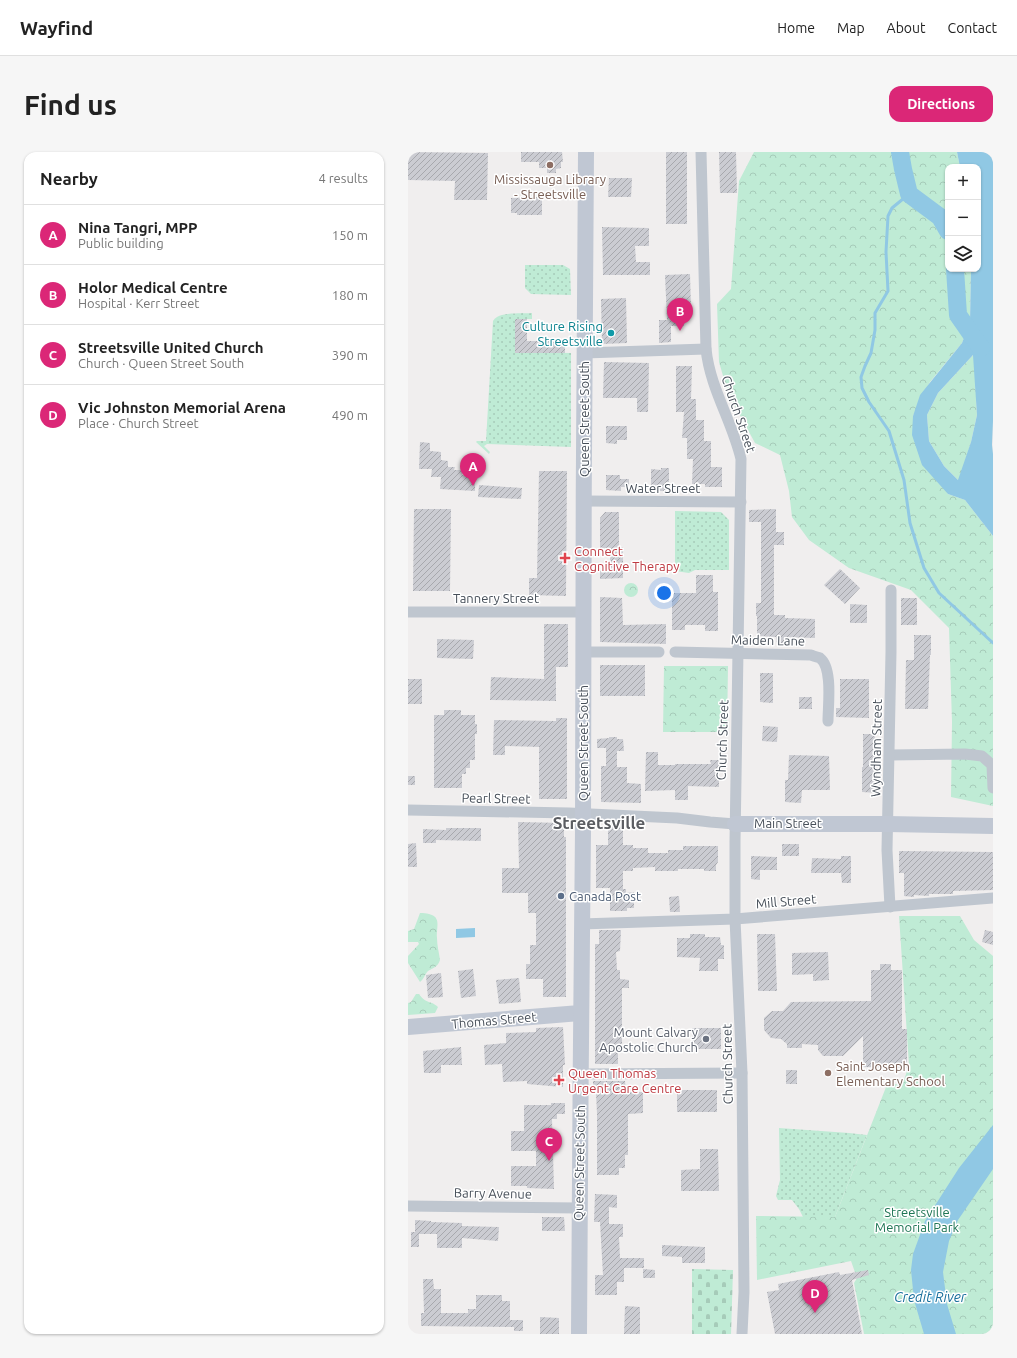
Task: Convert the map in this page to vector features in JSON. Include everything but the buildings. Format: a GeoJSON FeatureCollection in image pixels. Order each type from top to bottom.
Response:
{"type":"FeatureCollection","features":[{"type":"Feature","properties":{"kind":"main road","name":"Queen Street South"},"geometry":{"type":"LineString","coordinates":[[579,1334],[586,152]]}},
{"type":"Feature","properties":{"kind":"main road","name":"Main Street"},"geometry":{"type":"LineString","coordinates":[[735,824],[993,826]]}},
{"type":"Feature","properties":{"kind":"main road","name":"Thomas Street"},"geometry":{"type":"LineString","coordinates":[[408,1027],[580,1013]]}},
{"type":"Feature","properties":{"kind":"street","name":"Church Street"},"geometry":{"type":"LineString","coordinates":[[701,152],[706,349],[708,364],[715,390],[741,459],[739,654],[735,824],[735,919],[742,1073],[744,1292],[742,1334]]}},
{"type":"Feature","properties":{"kind":"street"},"geometry":{"type":"LineString","coordinates":[[584,353],[706,349]]}},
{"type":"Feature","properties":{"kind":"street","name":"Water Street"},"geometry":{"type":"LineString","coordinates":[[584,501],[741,502]]}},
{"type":"Feature","properties":{"kind":"street","name":"Wyndham Street"},"geometry":{"type":"LineString","coordinates":[[890,907],[887,850],[890,755],[891,590]]}},
{"type":"Feature","properties":{"kind":"street","name":"Tannery Street"},"geometry":{"type":"LineString","coordinates":[[408,612],[583,612]]}},
{"type":"Feature","properties":{"kind":"street"},"geometry":{"type":"LineString","coordinates":[[583,652],[659,652]]}},
{"type":"Feature","properties":{"kind":"street","name":"Maiden Lane"},"geometry":{"type":"LineString","coordinates":[[675,652],[811,655],[820,659],[825,666],[828,676],[828,721]]}},
{"type":"Feature","properties":{"kind":"street"},"geometry":{"type":"LineString","coordinates":[[890,755],[965,754],[982,756],[992,765],[993,788]]}},
{"type":"Feature","properties":{"kind":"street","name":"Pearl Street"},"geometry":{"type":"LineString","coordinates":[[408,810],[583,814]]}},
{"type":"Feature","properties":{"kind":"street","name":"Main Street"},"geometry":{"type":"LineString","coordinates":[[583,814],[677,818],[735,824]]}},
{"type":"Feature","properties":{"kind":"street","name":"Mill Street"},"geometry":{"type":"LineString","coordinates":[[581,924],[735,919],[993,898]]}},
{"type":"Feature","properties":{"kind":"street"},"geometry":{"type":"LineString","coordinates":[[580,1074],[742,1073]]}},
{"type":"Feature","properties":{"kind":"street","name":"Barry Avenue"},"geometry":{"type":"LineString","coordinates":[[408,1206],[579,1208]]}},
{"type":"Feature","properties":{"kind":"green space"},"geometry":{"type":"Polygon","coordinates":[[[754,152],[957,152],[959,164],[945,164],[945,272],[971,272],[970,322],[962,343],[930,382],[913,416],[948,494],[965,500],[993,536],[993,806],[951,797],[952,722],[949,628],[911,590],[849,568],[809,540],[792,517],[789,491],[780,455],[755,443],[728,393],[719,362],[717,304],[731,289],[739,181],[754,152]]]}},
{"type":"Feature","properties":{"kind":"green space"},"geometry":{"type":"Polygon","coordinates":[[[525,265],[563,265],[570,269],[571,295],[531,294],[525,288],[525,265]]]}},
{"type":"Feature","properties":{"kind":"green space"},"geometry":{"type":"Polygon","coordinates":[[[532,313],[532,319],[515,319],[515,352],[571,353],[571,447],[487,444],[484,446],[490,452],[489,454],[476,442],[486,441],[493,321],[505,314],[532,313]]]}},
{"type":"Feature","properties":{"kind":"green space"},"geometry":{"type":"Polygon","coordinates":[[[974,354],[977,415],[971,442],[959,481],[944,466],[929,441],[927,415],[938,393],[974,354]]]}},
{"type":"Feature","properties":{"kind":"green space"},"geometry":{"type":"Polygon","coordinates":[[[675,511],[721,512],[729,520],[729,570],[695,570],[689,573],[675,571],[675,511]]]}},
{"type":"Feature","properties":{"kind":"green space"},"geometry":{"type":"Polygon","coordinates":[[[628,583],[634,583],[638,587],[638,593],[634,597],[628,597],[624,593],[624,587],[628,583]]]}},
{"type":"Feature","properties":{"kind":"green space"},"geometry":{"type":"Polygon","coordinates":[[[664,666],[728,666],[727,732],[663,732],[664,666]]]}},
{"type":"Feature","properties":{"kind":"green space"},"geometry":{"type":"Polygon","coordinates":[[[420,913],[433,915],[437,920],[437,941],[440,960],[437,966],[428,971],[420,982],[408,963],[408,956],[419,944],[418,942],[408,942],[408,931],[414,929],[420,913]]]}},
{"type":"Feature","properties":{"kind":"green space","name":"Streetsville Memorial Park"},"geometry":{"type":"Polygon","coordinates":[[[899,916],[960,916],[974,940],[993,956],[993,1334],[864,1334],[854,1283],[857,1278],[851,1261],[757,1280],[756,1216],[835,1217],[888,1082],[902,1086],[909,1065],[899,916]]]}},
{"type":"Feature","properties":{"kind":"green space"},"geometry":{"type":"Polygon","coordinates":[[[416,994],[419,994],[424,1000],[438,1007],[435,1013],[408,1015],[408,1003],[411,1002],[416,994]]]}},
{"type":"Feature","properties":{"kind":"green space"},"geometry":{"type":"Polygon","coordinates":[[[779,1128],[867,1135],[835,1217],[803,1217],[792,1200],[778,1200],[776,1196],[780,1180],[779,1128]]]}},
{"type":"Feature","properties":{"kind":"green space"},"geometry":{"type":"Polygon","coordinates":[[[692,1269],[733,1270],[731,1334],[692,1334],[692,1269]]]}},
{"type":"Feature","properties":{"kind":"water"},"geometry":{"type":"Polygon","coordinates":[[[957,152],[993,152],[993,536],[965,500],[948,494],[922,465],[912,435],[913,416],[920,395],[962,343],[970,322],[971,272],[981,272],[981,164],[959,164],[957,152]],[[973,355],[938,393],[927,415],[929,441],[944,466],[958,480],[971,442],[977,415],[973,355]]]}},
{"type":"Feature","properties":{"kind":"water"},"geometry":{"type":"Polygon","coordinates":[[[475,928],[475,937],[456,938],[456,929],[475,928]]]}},
{"type":"Feature","properties":{"kind":"water","name":"Credit River"},"geometry":{"type":"Polygon","coordinates":[[[993,1125],[993,1169],[958,1220],[949,1241],[943,1272],[947,1304],[956,1334],[924,1334],[914,1300],[911,1270],[913,1254],[925,1221],[959,1168],[993,1125]]]}},
{"type":"Feature","properties":{"kind":"waterway","name":"Credit River"},"geometry":{"type":"LineString","coordinates":[[900,152],[909,194],[940,217],[945,226]]}},
{"type":"Feature","properties":{"kind":"waterway"},"geometry":{"type":"LineString","coordinates":[[909,194],[892,208],[888,216],[886,252],[888,291],[875,313],[875,330],[871,353],[861,377],[862,388],[869,402],[889,431],[904,480],[910,523],[924,568],[939,593],[993,643]]}},
{"type":"Feature","properties":{"kind":"waterway","name":"Credit River"},"geometry":{"type":"LineString","coordinates":[[955,272],[958,315],[981,348]]}},
{"type":"Feature","properties":{"kind":"place","name":"Mississauga Library - Streetsville"},"geometry":{"type":"Point","coordinates":[550,165]}},
{"type":"Feature","properties":{"kind":"place","name":"Holor Medical Centre"},"geometry":{"type":"Point","coordinates":[680,331]}},
{"type":"Feature","properties":{"kind":"place","name":"Culture Rising Streetsville"},"geometry":{"type":"Point","coordinates":[611,333]}},
{"type":"Feature","properties":{"kind":"place","name":"Nina Tangri, MPP"},"geometry":{"type":"Point","coordinates":[473,486]}},
{"type":"Feature","properties":{"kind":"place","name":"Connect Cognitive Therapy"},"geometry":{"type":"Point","coordinates":[565,558]}},
{"type":"Feature","properties":{"kind":"place","name":"Canada Post"},"geometry":{"type":"Point","coordinates":[561,896]}},
{"type":"Feature","properties":{"kind":"place","name":"Mount Calvary Apostolic Church"},"geometry":{"type":"Point","coordinates":[706,1039]}},
{"type":"Feature","properties":{"kind":"place","name":"Saint Joseph Elementary School"},"geometry":{"type":"Point","coordinates":[828,1073]}},
{"type":"Feature","properties":{"kind":"place","name":"Queen Thomas Urgent Care Centre"},"geometry":{"type":"Point","coordinates":[559,1080]}},
{"type":"Feature","properties":{"kind":"place","name":"Streetsville United Church"},"geometry":{"type":"Point","coordinates":[549,1161]}},
{"type":"Feature","properties":{"kind":"place","name":"Vic Johnston Memorial Arena"},"geometry":{"type":"Point","coordinates":[815,1313]}},
{"type":"Feature","properties":{"kind":"district","name":"Streetsville"},"geometry":{"type":"Point","coordinates":[599,823]}}]}
